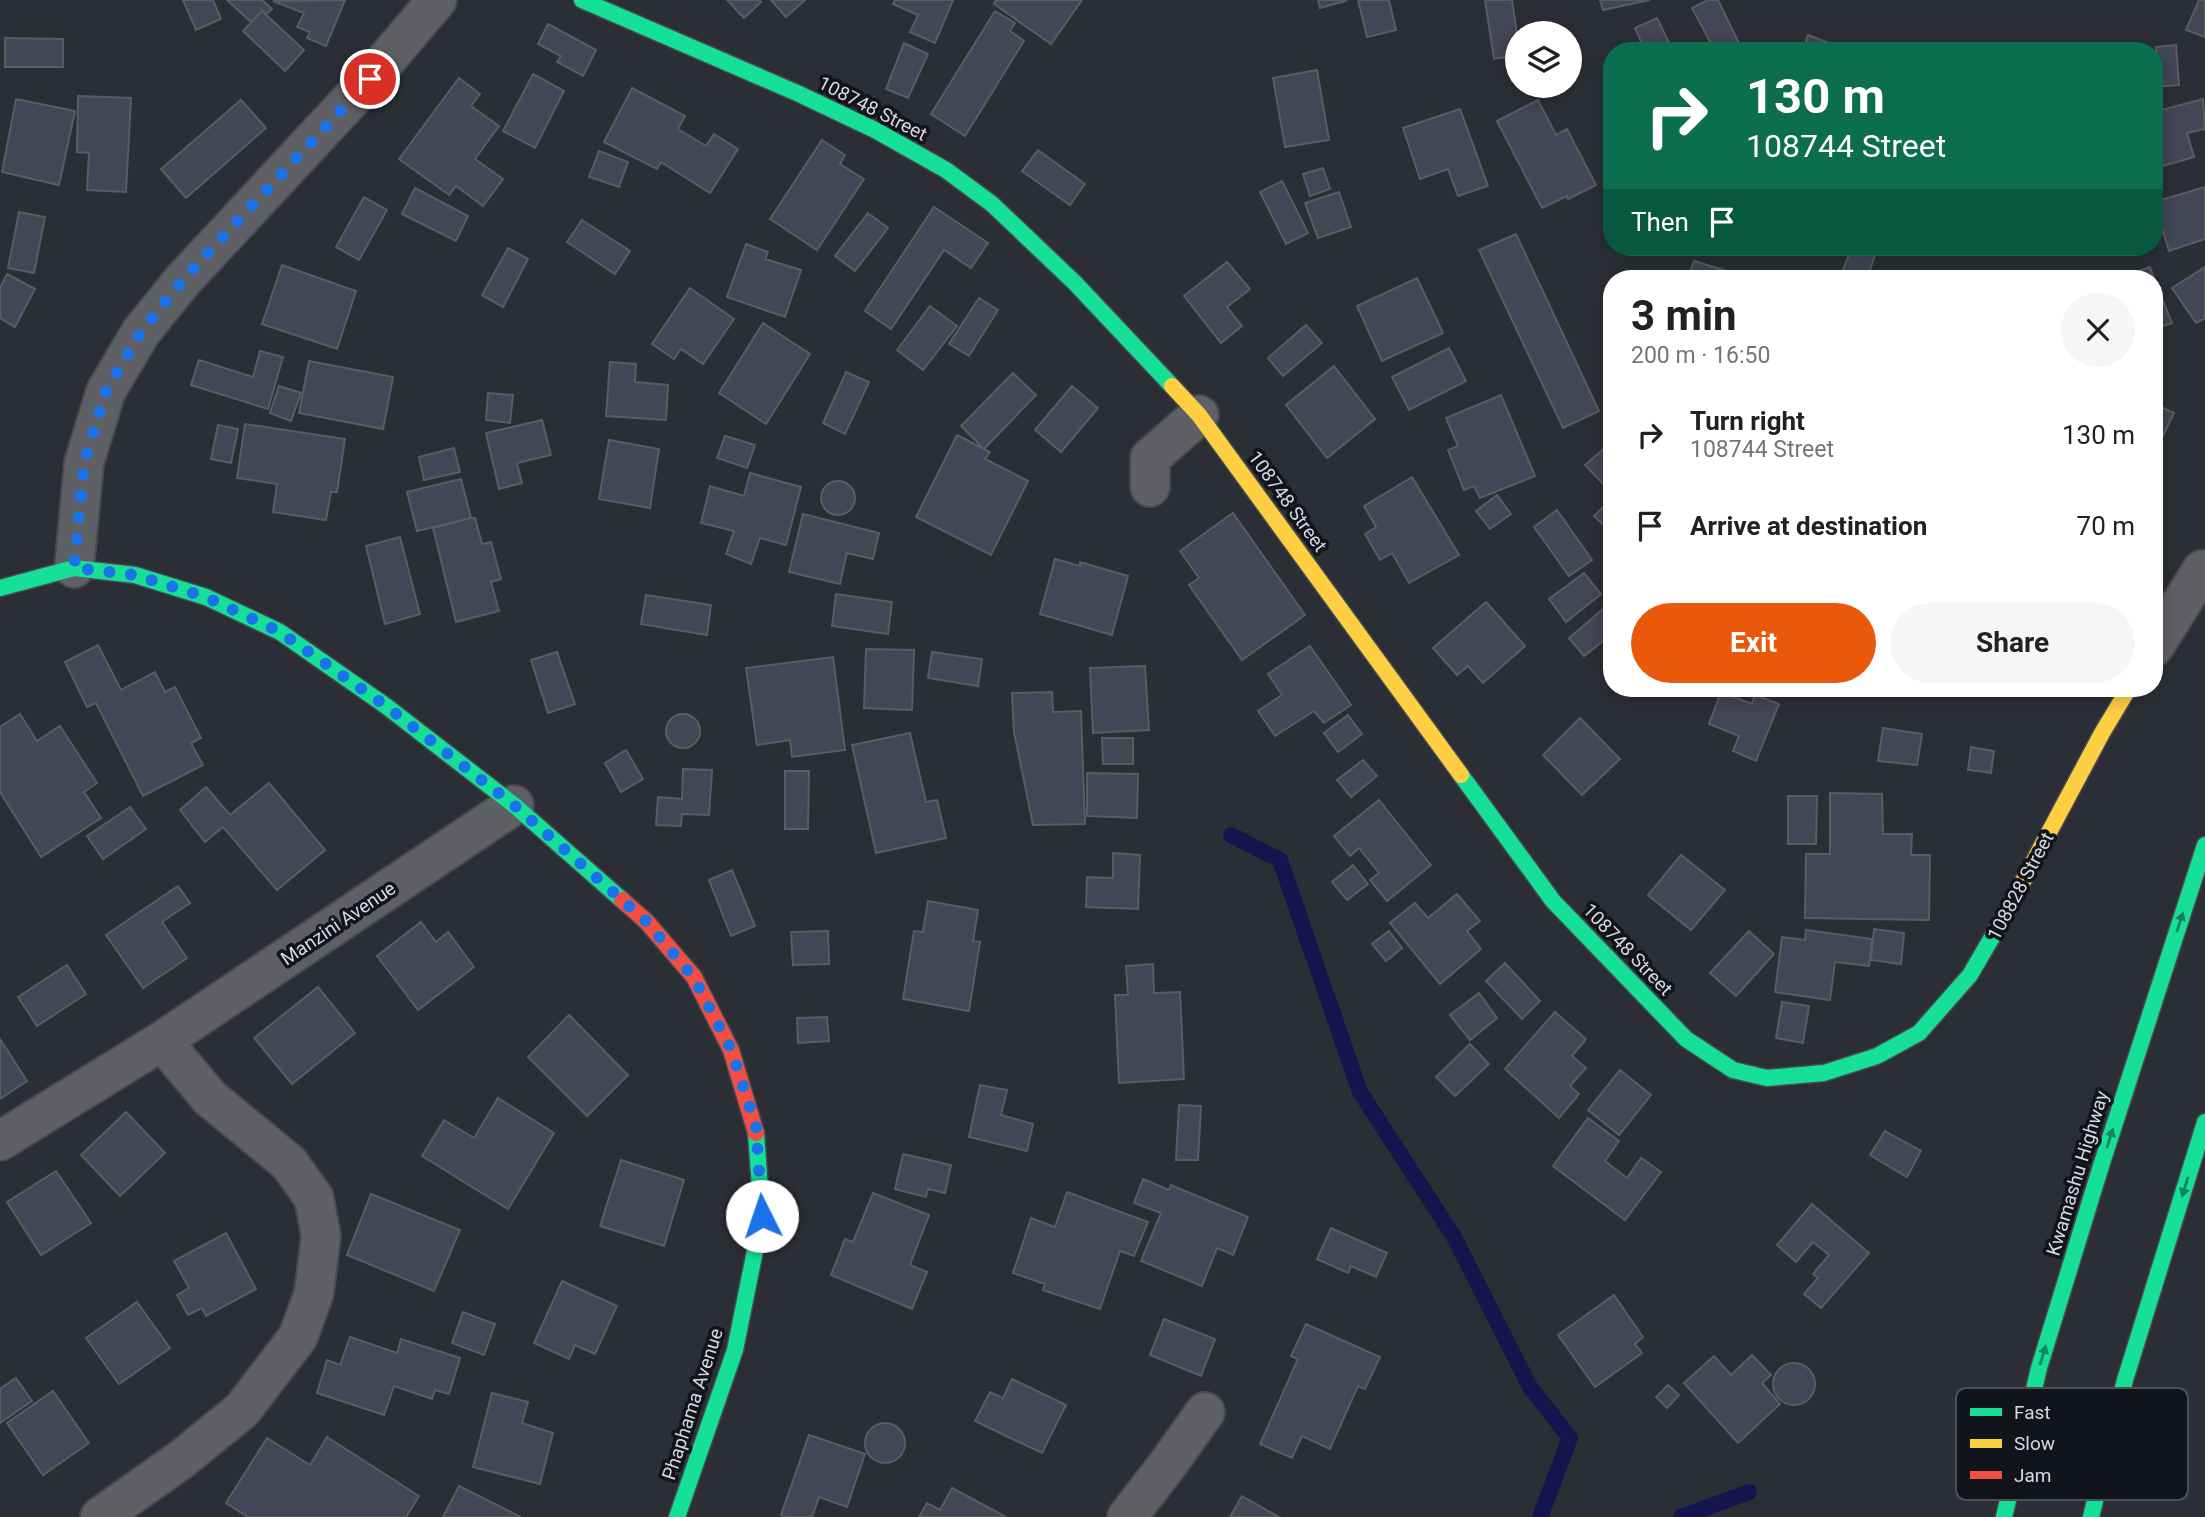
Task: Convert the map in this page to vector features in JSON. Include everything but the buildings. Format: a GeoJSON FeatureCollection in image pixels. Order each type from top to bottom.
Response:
{"type":"FeatureCollection","features":[{"type":"Feature","properties":{"kind":"street","name":"108748 Street"},"geometry":{"type":"LineString","coordinates":[[582,0],[875,130],[946,170],[992,204],[1075,283],[1199,415],[1553,901],[1686,1039],[1733,1070],[1767,1078],[1824,1073],[1877,1056]]}},
{"type":"Feature","properties":{"kind":"street"},"geometry":{"type":"LineString","coordinates":[[74,568],[84,463],[106,391],[141,332],[183,280],[370,79],[429,4]]}},
{"type":"Feature","properties":{"kind":"street"},"geometry":{"type":"LineString","coordinates":[[1150,487],[1150,458],[1199,415]]}},
{"type":"Feature","properties":{"kind":"street","name":"Phaphama Avenue"},"geometry":{"type":"LineString","coordinates":[[0,587],[74,568],[135,575],[206,597],[280,632],[386,706],[514,805],[646,921],[694,978],[731,1049],[756,1126],[762,1216],[735,1350],[677,1517]]}},
{"type":"Feature","properties":{"kind":"street"},"geometry":{"type":"LineString","coordinates":[[2163,634],[2204,570]]}},
{"type":"Feature","properties":{"kind":"street","name":"108828 Street"},"geometry":{"type":"LineString","coordinates":[[1877,1056],[1919,1033],[1970,975],[1983,956],[2124,697]]}},
{"type":"Feature","properties":{"kind":"street","name":"Manzini Avenue"},"geometry":{"type":"LineString","coordinates":[[0,1141],[162,1041],[514,805]]}},
{"type":"Feature","properties":{"kind":"street","name":"Kwamashu Highway"},"geometry":{"type":"LineString","coordinates":[[2034,1388],[2101,1166],[2205,845]]}},
{"type":"Feature","properties":{"kind":"street"},"geometry":{"type":"LineString","coordinates":[[100,1517],[182,1459],[242,1409],[298,1337],[314,1293],[321,1236],[314,1198],[289,1163],[210,1098],[162,1041]]}},
{"type":"Feature","properties":{"kind":"street"},"geometry":{"type":"LineString","coordinates":[[2122,1388],[2205,1122]]}},
{"type":"Feature","properties":{"kind":"street"},"geometry":{"type":"LineString","coordinates":[[1127,1517],[1205,1412]]}},
{"type":"Feature","properties":{"kind":"waterway"},"geometry":{"type":"LineString","coordinates":[[1231,835],[1280,860],[1360,1092],[1454,1237],[1530,1387],[1570,1438],[1540,1517]]}},
{"type":"Feature","properties":{"kind":"waterway"},"geometry":{"type":"LineString","coordinates":[[1681,1517],[1749,1492]]}},
{"type":"Feature","properties":{"kind":"traffic: fast"},"geometry":{"type":"LineString","coordinates":[[582,0],[797,93],[875,130],[946,170],[992,204],[1075,283],[1172,386]]}},
{"type":"Feature","properties":{"kind":"traffic: fast"},"geometry":{"type":"LineString","coordinates":[[0,588],[74,568],[135,575],[206,597],[280,632],[386,706],[514,805],[622,900]]}},
{"type":"Feature","properties":{"kind":"traffic: fast"},"geometry":{"type":"LineString","coordinates":[[1461,775],[1553,901],[1686,1039],[1733,1070],[1767,1078],[1824,1073],[1877,1056],[1919,1033],[1970,975],[2005,915]]}},
{"type":"Feature","properties":{"kind":"traffic: fast"},"geometry":{"type":"LineString","coordinates":[[2034,1388],[2101,1166],[2205,845]]}},
{"type":"Feature","properties":{"kind":"traffic: fast"},"geometry":{"type":"LineString","coordinates":[[2123,1388],[2205,1122]]}},
{"type":"Feature","properties":{"kind":"traffic: fast"},"geometry":{"type":"LineString","coordinates":[[677,1517],[735,1350],[762,1216],[756,1133]]}},
{"type":"Feature","properties":{"kind":"traffic: fast"},"geometry":{"type":"LineString","coordinates":[[2004,1517],[2008,1500]]}},
{"type":"Feature","properties":{"kind":"traffic: fast"},"geometry":{"type":"LineString","coordinates":[[2091,1517],[2095,1500]]}},
{"type":"Feature","properties":{"kind":"traffic: slow"},"geometry":{"type":"LineString","coordinates":[[1172,386],[1199,415],[1461,775]]}},
{"type":"Feature","properties":{"kind":"traffic: slow"},"geometry":{"type":"LineString","coordinates":[[2005,915],[2124,697]]}},
{"type":"Feature","properties":{"kind":"traffic: jam"},"geometry":{"type":"LineString","coordinates":[[622,900],[646,921],[694,977],[731,1050],[756,1133]]}},
{"type":"Feature","properties":{"kind":"route"},"geometry":{"type":"LineString","coordinates":[[370,79],[183,280],[141,332],[106,391],[84,463],[74,568],[135,575],[206,597],[280,632],[386,706],[514,805],[646,921],[694,978],[731,1049],[756,1126],[762,1216]]}}]}
